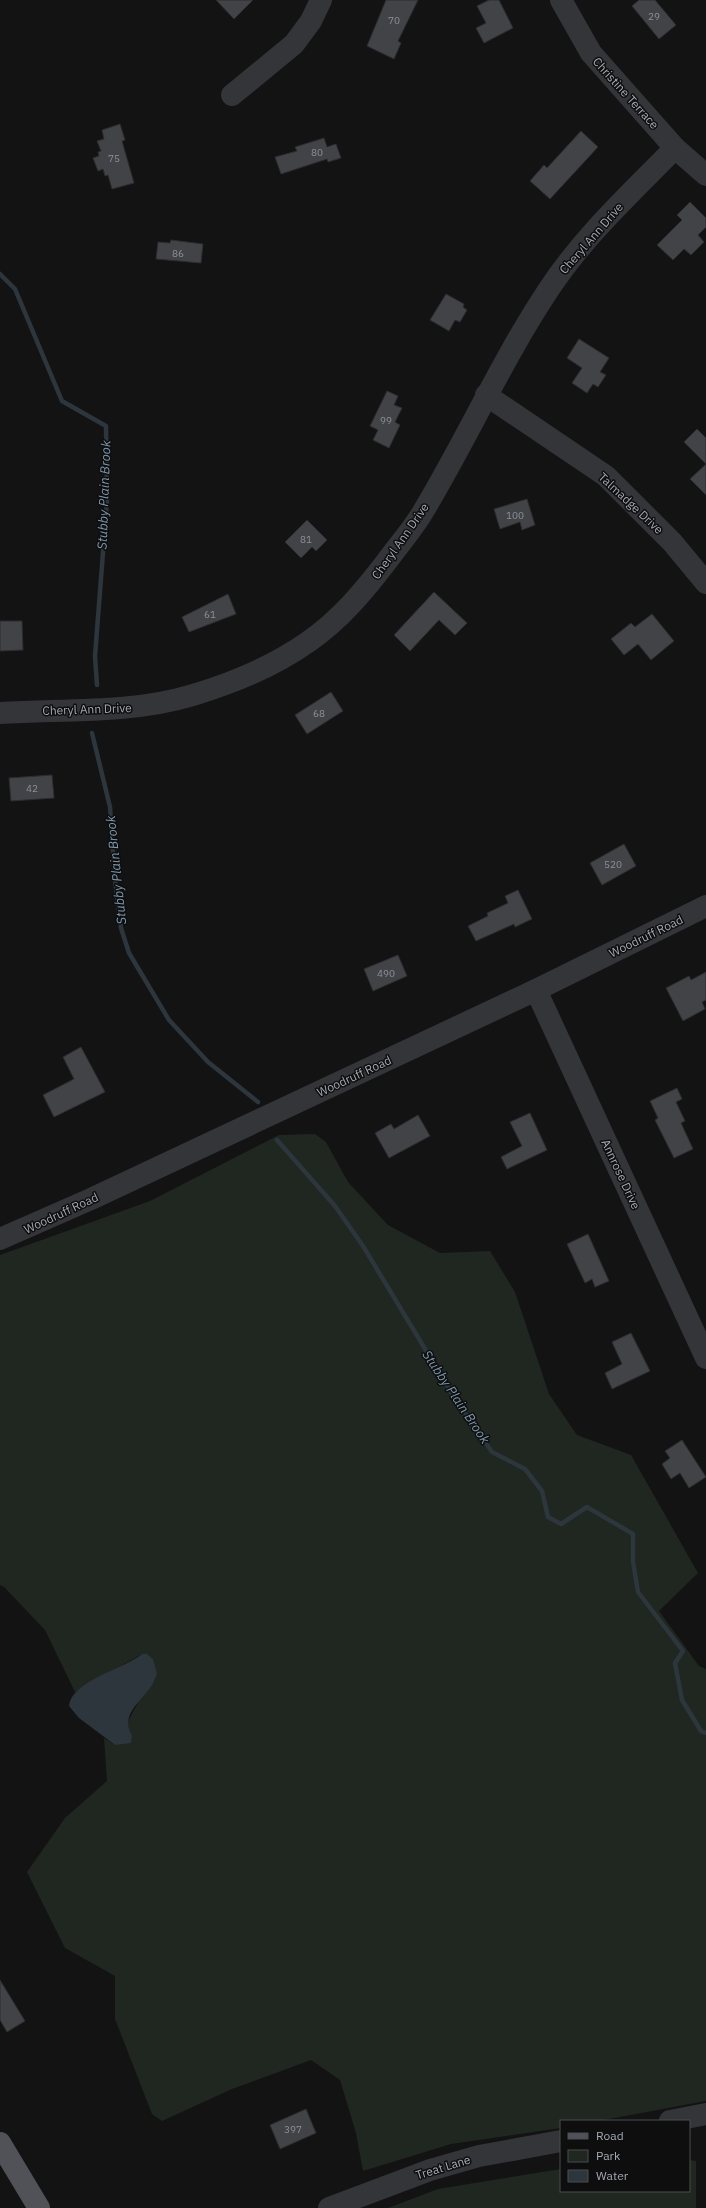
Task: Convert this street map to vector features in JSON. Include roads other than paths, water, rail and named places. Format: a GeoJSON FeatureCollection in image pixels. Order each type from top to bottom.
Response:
{"type":"FeatureCollection","features":[{"type":"Feature","properties":{"kind":"main road"},"geometry":{"type":"LineString","coordinates":[[0,2143],[39,2208]]}},
{"type":"Feature","properties":{"kind":"street"},"geometry":{"type":"LineString","coordinates":[[232,95],[294,44],[311,21],[321,0]]}},
{"type":"Feature","properties":{"kind":"street","name":"Christine Terrace"},"geometry":{"type":"LineString","coordinates":[[561,0],[591,53],[675,148],[706,175]]}},
{"type":"Feature","properties":{"kind":"street","name":"Cheryl Ann Drive"},"geometry":{"type":"LineString","coordinates":[[0,713],[130,708],[191,696],[241,678],[308,642],[342,615],[362,594],[420,517],[486,395],[547,291],[569,260],[601,223],[675,148]]}},
{"type":"Feature","properties":{"kind":"street","name":"Talmadge Drive"},"geometry":{"type":"LineString","coordinates":[[486,395],[606,476],[672,542],[706,583]]}},
{"type":"Feature","properties":{"kind":"street","name":"Woodruff Road"},"geometry":{"type":"LineString","coordinates":[[0,1239],[98,1196],[536,990],[706,906]]}},
{"type":"Feature","properties":{"kind":"street","name":"Annrose Drive"},"geometry":{"type":"LineString","coordinates":[[536,990],[704,1347]]}},
{"type":"Feature","properties":{"kind":"street"},"geometry":{"type":"LineString","coordinates":[[675,2120],[706,2114]]}},
{"type":"Feature","properties":{"kind":"street","name":"Treat Lane"},"geometry":{"type":"LineString","coordinates":[[329,2208],[423,2173],[479,2156],[560,2141]]}},
{"type":"Feature","properties":{"kind":"water"},"geometry":{"type":"Polygon","coordinates":[[[142,1654],[147,1654],[153,1659],[157,1674],[151,1686],[132,1710],[128,1722],[132,1735],[131,1743],[115,1745],[79,1718],[69,1706],[72,1697],[79,1689],[100,1676],[134,1660],[142,1654]]]}},
{"type":"Feature","properties":{"kind":"waterway","name":"Stubby Plain Brook"},"geometry":{"type":"LineString","coordinates":[[0,274],[15,289],[62,401],[106,426],[107,501],[95,656],[97,685]]}},
{"type":"Feature","properties":{"kind":"waterway","name":"Stubby Plain Brook"},"geometry":{"type":"LineString","coordinates":[[92,733],[110,807],[115,880],[121,928],[129,953],[169,1020],[208,1062],[258,1102]]}},
{"type":"Feature","properties":{"kind":"waterway","name":"Stubby Plain Brook"},"geometry":{"type":"LineString","coordinates":[[277,1140],[335,1206],[363,1246],[457,1402],[492,1452],[525,1469],[542,1491],[548,1517],[561,1524],[587,1507],[633,1534],[633,1562],[638,1592],[683,1651],[675,1663],[682,1700],[701,1731],[706,1733]]}}]}
